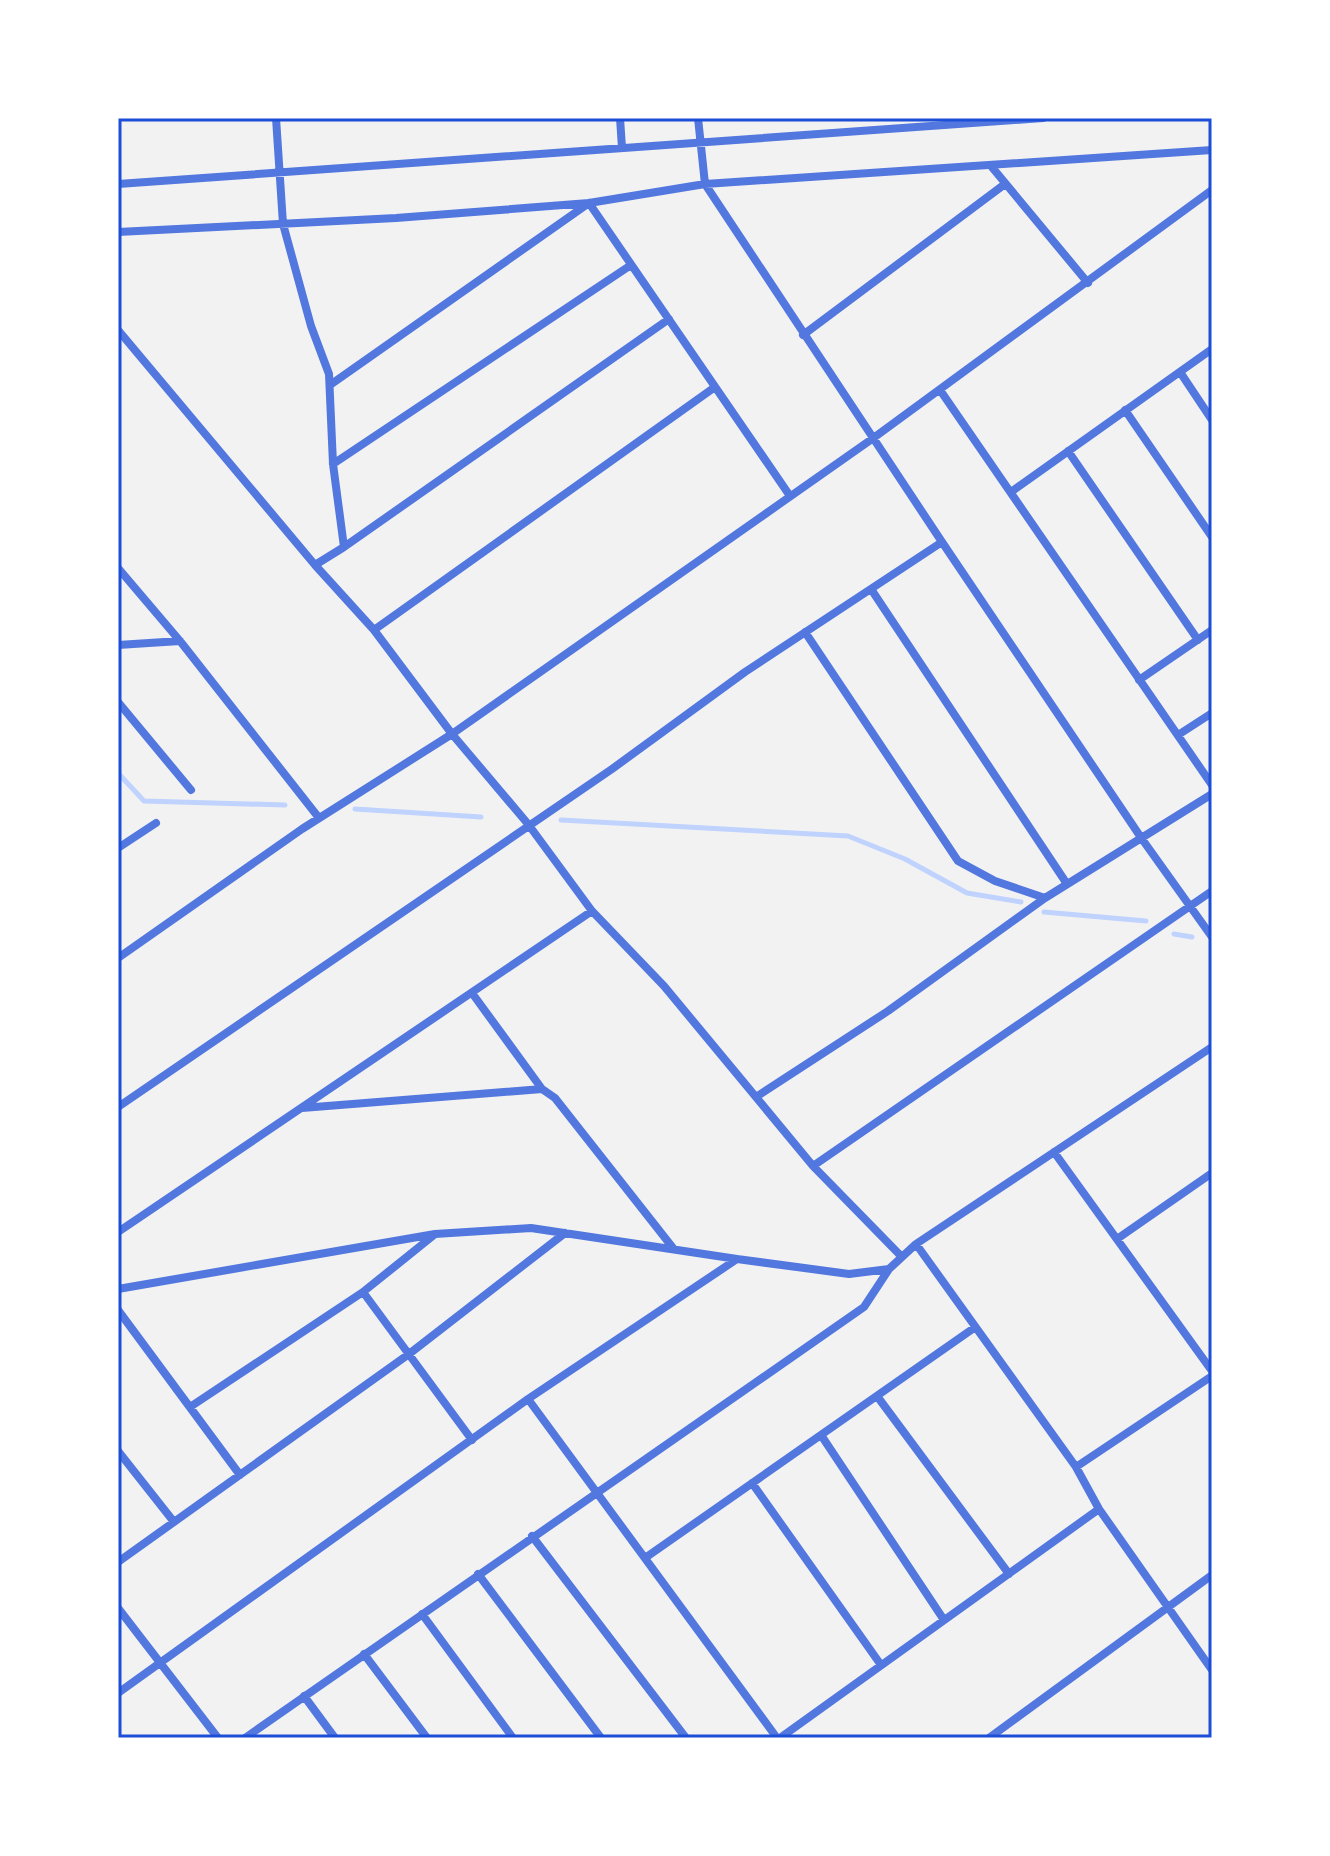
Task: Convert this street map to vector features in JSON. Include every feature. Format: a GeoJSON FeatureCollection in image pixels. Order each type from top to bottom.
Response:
{"type":"FeatureCollection","features":[{"type":"Feature","properties":{"kind":"street"},"geometry":{"type":"LineString","coordinates":[[276,118],[283,224],[330,385],[333,464],[344,547]]}},
{"type":"Feature","properties":{"kind":"street"},"geometry":{"type":"LineString","coordinates":[[620,118],[622,148]]}},
{"type":"Feature","properties":{"kind":"street"},"geometry":{"type":"LineString","coordinates":[[698,118],[705,184],[872,439],[1142,839],[1212,937]]}},
{"type":"Feature","properties":{"kind":"street"},"geometry":{"type":"LineString","coordinates":[[118,184],[1043,118]]}},
{"type":"Feature","properties":{"kind":"street"},"geometry":{"type":"LineString","coordinates":[[118,232],[589,203],[705,184],[1212,150]]}},
{"type":"Feature","properties":{"kind":"street"},"geometry":{"type":"LineString","coordinates":[[991,166],[1088,283]]}},
{"type":"Feature","properties":{"kind":"street"},"geometry":{"type":"LineString","coordinates":[[803,335],[1005,184]]}},
{"type":"Feature","properties":{"kind":"street"},"geometry":{"type":"LineString","coordinates":[[118,958],[319,818],[452,734],[872,439],[1212,190]]}},
{"type":"Feature","properties":{"kind":"street"},"geometry":{"type":"LineString","coordinates":[[589,203],[790,496]]}},
{"type":"Feature","properties":{"kind":"street"},"geometry":{"type":"LineString","coordinates":[[330,385],[589,203]]}},
{"type":"Feature","properties":{"kind":"street"},"geometry":{"type":"LineString","coordinates":[[333,464],[631,265]]}},
{"type":"Feature","properties":{"kind":"street"},"geometry":{"type":"LineString","coordinates":[[315,565],[669,319]]}},
{"type":"Feature","properties":{"kind":"street"},"geometry":{"type":"LineString","coordinates":[[118,330],[315,565],[374,630],[452,734],[528,824],[592,911],[664,986],[813,1166],[900,1255]]}},
{"type":"Feature","properties":{"kind":"street"},"geometry":{"type":"LineString","coordinates":[[1011,492],[1212,349]]}},
{"type":"Feature","properties":{"kind":"street"},"geometry":{"type":"LineString","coordinates":[[1180,372],[1212,420]]}},
{"type":"Feature","properties":{"kind":"street"},"geometry":{"type":"LineString","coordinates":[[374,630],[715,387]]}},
{"type":"Feature","properties":{"kind":"street"},"geometry":{"type":"LineString","coordinates":[[940,390],[1212,785]]}},
{"type":"Feature","properties":{"kind":"street"},"geometry":{"type":"LineString","coordinates":[[1125,410],[1212,537]]}},
{"type":"Feature","properties":{"kind":"street"},"geometry":{"type":"LineString","coordinates":[[1068,451],[1198,640]]}},
{"type":"Feature","properties":{"kind":"street"},"geometry":{"type":"LineString","coordinates":[[118,1107],[612,769],[805,632],[942,542]]}},
{"type":"Feature","properties":{"kind":"street"},"geometry":{"type":"LineString","coordinates":[[118,568],[180,641],[319,818]]}},
{"type":"Feature","properties":{"kind":"street"},"geometry":{"type":"LineString","coordinates":[[871,589],[1067,884]]}},
{"type":"Feature","properties":{"kind":"street"},"geometry":{"type":"LineString","coordinates":[[1139,680],[1212,630]]}},
{"type":"Feature","properties":{"kind":"street"},"geometry":{"type":"LineString","coordinates":[[805,632],[958,861],[995,881],[1045,898]]}},
{"type":"Feature","properties":{"kind":"street"},"geometry":{"type":"LineString","coordinates":[[118,645],[180,641]]}},
{"type":"Feature","properties":{"kind":"street"},"geometry":{"type":"LineString","coordinates":[[118,702],[191,790]]}},
{"type":"Feature","properties":{"kind":"street"},"geometry":{"type":"LineString","coordinates":[[1178,735],[1212,713]]}},
{"type":"Feature","properties":{"kind":"street"},"geometry":{"type":"LineString","coordinates":[[756,1097],[888,1011],[1045,898],[1212,794]]}},
{"type":"Feature","properties":{"kind":"street"},"geometry":{"type":"LineString","coordinates":[[118,848],[156,823]]}},
{"type":"Feature","properties":{"kind":"street"},"geometry":{"type":"LineString","coordinates":[[813,1166],[1212,891]]}},
{"type":"Feature","properties":{"kind":"street"},"geometry":{"type":"LineString","coordinates":[[118,1232],[592,911]]}},
{"type":"Feature","properties":{"kind":"street"},"geometry":{"type":"LineString","coordinates":[[472,993],[542,1089],[555,1098],[673,1248]]}},
{"type":"Feature","properties":{"kind":"street"},"geometry":{"type":"LineString","coordinates":[[245,1738],[864,1307],[900,1255],[1212,1047]]}},
{"type":"Feature","properties":{"kind":"street"},"geometry":{"type":"LineString","coordinates":[[301,1108],[542,1089]]}},
{"type":"Feature","properties":{"kind":"street"},"geometry":{"type":"LineString","coordinates":[[1054,1152],[1212,1374],[1076,1467]]}},
{"type":"Feature","properties":{"kind":"street"},"geometry":{"type":"LineString","coordinates":[[1117,1239],[1212,1173]]}},
{"type":"Feature","properties":{"kind":"street"},"geometry":{"type":"LineString","coordinates":[[118,1289],[435,1234],[531,1228],[849,1274],[889,1269]]}},
{"type":"Feature","properties":{"kind":"street"},"geometry":{"type":"LineString","coordinates":[[118,1562],[409,1354],[565,1233]]}},
{"type":"Feature","properties":{"kind":"street"},"geometry":{"type":"LineString","coordinates":[[190,1407],[363,1292],[435,1234]]}},
{"type":"Feature","properties":{"kind":"street"},"geometry":{"type":"LineString","coordinates":[[916,1244],[1076,1467],[1099,1509],[1212,1670]]}},
{"type":"Feature","properties":{"kind":"street"},"geometry":{"type":"LineString","coordinates":[[118,1693],[528,1399],[737,1259]]}},
{"type":"Feature","properties":{"kind":"street"},"geometry":{"type":"LineString","coordinates":[[363,1292],[472,1440]]}},
{"type":"Feature","properties":{"kind":"street"},"geometry":{"type":"LineString","coordinates":[[118,1310],[240,1475]]}},
{"type":"Feature","properties":{"kind":"street"},"geometry":{"type":"LineString","coordinates":[[645,1558],[974,1328]]}},
{"type":"Feature","properties":{"kind":"street"},"geometry":{"type":"LineString","coordinates":[[877,1396],[1009,1574]]}},
{"type":"Feature","properties":{"kind":"street"},"geometry":{"type":"LineString","coordinates":[[528,1399],[778,1738],[1099,1509]]}},
{"type":"Feature","properties":{"kind":"street"},"geometry":{"type":"LineString","coordinates":[[821,1435],[944,1620]]}},
{"type":"Feature","properties":{"kind":"street"},"geometry":{"type":"LineString","coordinates":[[118,1451],[174,1522]]}},
{"type":"Feature","properties":{"kind":"street"},"geometry":{"type":"LineString","coordinates":[[752,1483],[881,1665]]}},
{"type":"Feature","properties":{"kind":"street"},"geometry":{"type":"LineString","coordinates":[[532,1536],[686,1738]]}},
{"type":"Feature","properties":{"kind":"street"},"geometry":{"type":"LineString","coordinates":[[478,1574],[601,1738]]}},
{"type":"Feature","properties":{"kind":"street"},"geometry":{"type":"LineString","coordinates":[[989,1738],[1212,1575]]}},
{"type":"Feature","properties":{"kind":"street"},"geometry":{"type":"LineString","coordinates":[[118,1608],[218,1738]]}},
{"type":"Feature","properties":{"kind":"street"},"geometry":{"type":"LineString","coordinates":[[422,1614],[513,1738]]}},
{"type":"Feature","properties":{"kind":"street"},"geometry":{"type":"LineString","coordinates":[[364,1654],[427,1738]]}},
{"type":"Feature","properties":{"kind":"street"},"geometry":{"type":"LineString","coordinates":[[304,1696],[335,1738]]}},
{"type":"Feature","properties":{"kind":"waterway"},"geometry":{"type":"LineString","coordinates":[[118,773],[144,801],[285,805]]}},
{"type":"Feature","properties":{"kind":"waterway"},"geometry":{"type":"LineString","coordinates":[[355,809],[481,817]]}},
{"type":"Feature","properties":{"kind":"waterway"},"geometry":{"type":"LineString","coordinates":[[561,820],[848,836],[905,859],[967,893],[1021,902]]}},
{"type":"Feature","properties":{"kind":"waterway"},"geometry":{"type":"LineString","coordinates":[[1044,912],[1146,921]]}},
{"type":"Feature","properties":{"kind":"waterway"},"geometry":{"type":"LineString","coordinates":[[1174,934],[1192,937]]}}]}
